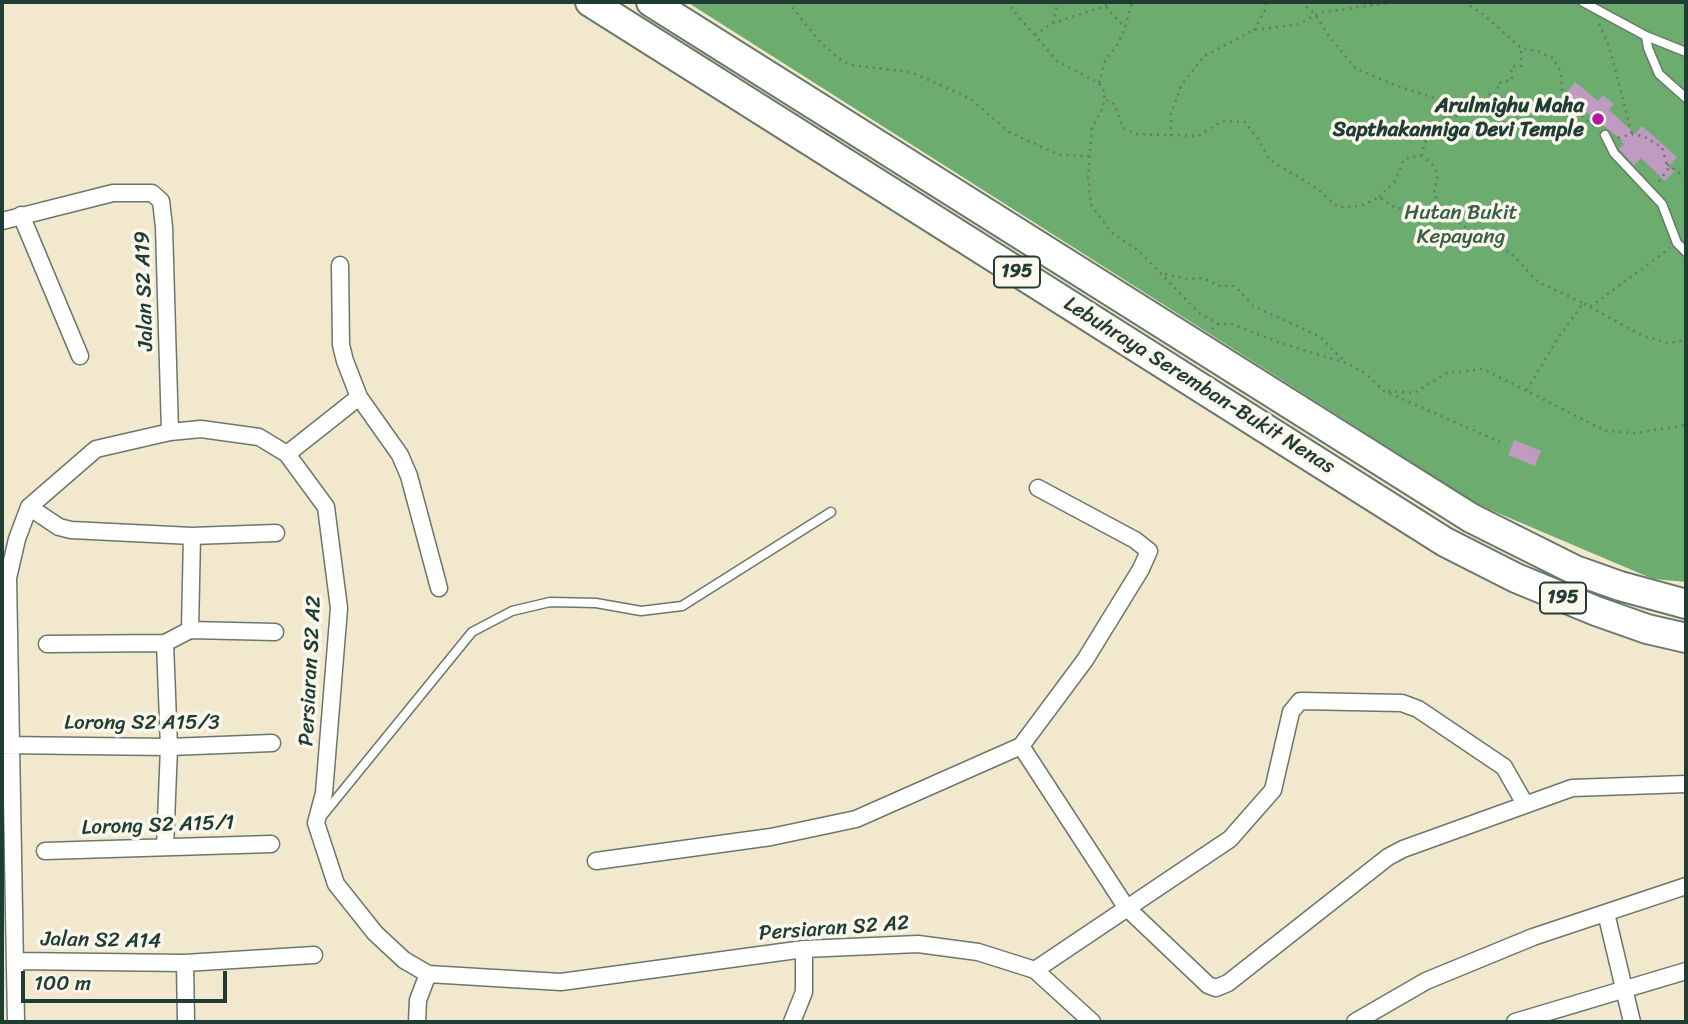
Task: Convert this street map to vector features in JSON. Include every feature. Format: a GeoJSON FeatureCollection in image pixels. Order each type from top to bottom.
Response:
{"type":"FeatureCollection","features":[{"type":"Feature","properties":{"kind":"highway","name":"Lebuhraya Seremban-Bukit Nenas"},"geometry":{"type":"LineString","coordinates":[[590,2],[1445,542],[1516,578],[1596,611],[1647,629],[1686,638]]}},
{"type":"Feature","properties":{"kind":"highway","name":"Lebuhraya Seremban-Bukit Nenas"},"geometry":{"type":"LineString","coordinates":[[651,2],[1471,518],[1575,570],[1679,601]]}},
{"type":"Feature","properties":{"kind":"street","name":"Jalan S2 A19"},"geometry":{"type":"LineString","coordinates":[[2,221],[113,193],[152,193],[161,201],[170,432]]}},
{"type":"Feature","properties":{"kind":"street"},"geometry":{"type":"LineString","coordinates":[[21,215],[80,356]]}},
{"type":"Feature","properties":{"kind":"street"},"geometry":{"type":"LineString","coordinates":[[340,265],[341,345],[359,397],[400,455],[439,588]]}},
{"type":"Feature","properties":{"kind":"street"},"geometry":{"type":"LineString","coordinates":[[287,454],[359,397]]}},
{"type":"Feature","properties":{"kind":"street","name":"Persiaran S2 A2"},"geometry":{"type":"LineString","coordinates":[[16,1022],[7,745],[8,578],[17,539],[29,507],[96,449],[170,432],[201,429],[259,437],[287,454],[326,507],[339,608],[324,793],[316,823],[336,884],[375,933],[404,960],[428,974],[561,982],[804,949],[918,944],[978,953],[1035,970],[1087,1021]]}},
{"type":"Feature","properties":{"kind":"street"},"geometry":{"type":"LineString","coordinates":[[596,861],[771,837],[856,819],[1021,746],[1085,660],[1141,569],[1149,551],[1135,540],[1038,488]]}},
{"type":"Feature","properties":{"kind":"street"},"geometry":{"type":"LineString","coordinates":[[29,507],[59,527],[71,530],[192,536],[276,533]]}},
{"type":"Feature","properties":{"kind":"street"},"geometry":{"type":"LineString","coordinates":[[190,630],[192,536]]}},
{"type":"Feature","properties":{"kind":"street"},"geometry":{"type":"LineString","coordinates":[[47,643],[165,643],[190,630],[275,632]]}},
{"type":"Feature","properties":{"kind":"street"},"geometry":{"type":"LineString","coordinates":[[165,643],[169,747],[165,847]]}},
{"type":"Feature","properties":{"kind":"street"},"geometry":{"type":"LineString","coordinates":[[1035,970],[1230,839],[1273,790],[1291,712],[1300,701],[1402,703],[1418,709],[1504,767],[1525,804]]}},
{"type":"Feature","properties":{"kind":"street","name":"Lorong S2 A15/3"},"geometry":{"type":"LineString","coordinates":[[7,745],[169,747],[272,743]]}},
{"type":"Feature","properties":{"kind":"street"},"geometry":{"type":"LineString","coordinates":[[1021,746],[1126,907],[1208,985],[1216,988],[1228,983],[1403,849],[1572,788],[1686,784]]}},
{"type":"Feature","properties":{"kind":"street","name":"Lorong S2 A15/1"},"geometry":{"type":"LineString","coordinates":[[46,851],[271,844]]}},
{"type":"Feature","properties":{"kind":"street"},"geometry":{"type":"LineString","coordinates":[[1354,1022],[1377,1016],[1426,981],[1533,937],[1686,886]]}},
{"type":"Feature","properties":{"kind":"street"},"geometry":{"type":"LineString","coordinates":[[1605,913],[1632,1022]]}},
{"type":"Feature","properties":{"kind":"street"},"geometry":{"type":"LineString","coordinates":[[792,1022],[804,992],[804,949]]}},
{"type":"Feature","properties":{"kind":"street","name":"Jalan S2 A14"},"geometry":{"type":"LineString","coordinates":[[16,961],[185,963],[314,954]]}},
{"type":"Feature","properties":{"kind":"street","name":"Jalan S2 A14"},"geometry":{"type":"LineString","coordinates":[[185,963],[186,1022]]}},
{"type":"Feature","properties":{"kind":"street"},"geometry":{"type":"LineString","coordinates":[[1515,1022],[1686,971]]}},
{"type":"Feature","properties":{"kind":"street"},"geometry":{"type":"LineString","coordinates":[[417,1022],[418,1000],[428,974]]}},
{"type":"Feature","properties":{"kind":"lane"},"geometry":{"type":"LineString","coordinates":[[1587,3],[1646,36],[1686,52]]}},
{"type":"Feature","properties":{"kind":"lane"},"geometry":{"type":"LineString","coordinates":[[1646,36],[1659,74],[1686,98]]}},
{"type":"Feature","properties":{"kind":"lane"},"geometry":{"type":"LineString","coordinates":[[1605,135],[1615,153],[1662,204],[1677,243],[1686,252]]}},
{"type":"Feature","properties":{"kind":"lane"},"geometry":{"type":"LineString","coordinates":[[316,823],[472,632],[512,611],[550,602],[596,603],[641,611],[681,606],[831,512]]}},
{"type":"Feature","properties":{"kind":"path"},"geometry":{"type":"LineString","coordinates":[[788,2],[820,42],[841,60],[851,65],[911,72],[971,99],[1009,132],[1033,144],[1060,155],[1090,156]]}},
{"type":"Feature","properties":{"kind":"path"},"geometry":{"type":"LineString","coordinates":[[1006,2],[1057,61],[1099,83],[1106,100],[1092,127],[1088,177],[1091,205],[1111,232],[1139,251],[1199,313],[1218,324],[1231,324],[1280,343],[1346,363],[1366,374],[1384,391],[1505,444]]}},
{"type":"Feature","properties":{"kind":"path"},"geometry":{"type":"LineString","coordinates":[[1054,23],[1058,2]]}},
{"type":"Feature","properties":{"kind":"path"},"geometry":{"type":"LineString","coordinates":[[1099,83],[1105,61],[1125,28],[1132,2]]}},
{"type":"Feature","properties":{"kind":"path"},"geometry":{"type":"LineString","coordinates":[[1254,30],[1266,8],[1266,2]]}},
{"type":"Feature","properties":{"kind":"path"},"geometry":{"type":"LineString","coordinates":[[1301,2],[1315,14],[1355,68],[1398,86],[1465,108],[1480,105],[1488,95],[1497,94],[1498,83],[1512,80],[1511,67],[1521,66],[1521,48]]}},
{"type":"Feature","properties":{"kind":"path"},"geometry":{"type":"LineString","coordinates":[[1171,136],[1171,114],[1181,86],[1204,56],[1254,30],[1299,24],[1315,14],[1394,2]]}},
{"type":"Feature","properties":{"kind":"path"},"geometry":{"type":"LineString","coordinates":[[1464,2],[1484,15],[1521,48],[1538,51],[1553,58],[1561,72],[1562,94],[1567,103],[1605,135]]}},
{"type":"Feature","properties":{"kind":"path"},"geometry":{"type":"LineString","coordinates":[[1587,3],[1609,46],[1632,134]]}},
{"type":"Feature","properties":{"kind":"path"},"geometry":{"type":"LineString","coordinates":[[1035,35],[1054,23],[1106,4],[1125,28]]}},
{"type":"Feature","properties":{"kind":"path"},"geometry":{"type":"LineString","coordinates":[[1106,100],[1114,104],[1123,128],[1136,134],[1198,136],[1222,121],[1245,122],[1270,160],[1315,188],[1338,207],[1361,206],[1379,197],[1395,181],[1404,159],[1421,155]]}},
{"type":"Feature","properties":{"kind":"path"},"geometry":{"type":"LineString","coordinates":[[1421,155],[1427,138],[1444,130],[1444,116],[1458,116],[1465,108]]}},
{"type":"Feature","properties":{"kind":"path"},"geometry":{"type":"LineString","coordinates":[[1610,145],[1616,139],[1632,134],[1652,140],[1662,147],[1668,169],[1650,191]]}},
{"type":"Feature","properties":{"kind":"path"},"geometry":{"type":"LineString","coordinates":[[1421,155],[1435,167],[1437,178],[1434,194],[1444,212],[1485,241],[1511,253],[1538,282],[1641,335],[1668,343],[1686,340]]}},
{"type":"Feature","properties":{"kind":"path"},"geometry":{"type":"LineString","coordinates":[[1667,164],[1686,178]]}},
{"type":"Feature","properties":{"kind":"path"},"geometry":{"type":"LineString","coordinates":[[1379,197],[1396,208],[1444,212]]}},
{"type":"Feature","properties":{"kind":"path"},"geometry":{"type":"LineString","coordinates":[[1590,307],[1677,243]]}},
{"type":"Feature","properties":{"kind":"path"},"geometry":{"type":"LineString","coordinates":[[1162,273],[1179,278],[1203,278],[1222,286],[1231,285],[1253,306],[1319,336],[1346,363]]}},
{"type":"Feature","properties":{"kind":"path"},"geometry":{"type":"LineString","coordinates":[[1528,390],[1556,341],[1583,303]]}},
{"type":"Feature","properties":{"kind":"path"},"geometry":{"type":"LineString","coordinates":[[1211,330],[1218,324]]}},
{"type":"Feature","properties":{"kind":"path"},"geometry":{"type":"LineString","coordinates":[[1384,391],[1414,393],[1447,373],[1483,369],[1606,431],[1635,433],[1686,425]]}},
{"type":"Feature","properties":{"kind":"green space","name":"Hutan Bukit Kepayang"},"geometry":{"type":"Polygon","coordinates":[[[687,2],[1686,2],[1686,582],[1653,579],[1479,505],[687,2]]]}},
{"type":"Feature","properties":{"kind":"building"},"geometry":{"type":"Polygon","coordinates":[[[1575,82],[1598,101],[1603,95],[1614,104],[1609,110],[1635,134],[1642,126],[1677,157],[1668,167],[1674,171],[1665,181],[1641,158],[1634,165],[1619,149],[1624,144],[1621,142],[1623,141],[1565,95],[1575,82]]]}},
{"type":"Feature","properties":{"kind":"building"},"geometry":{"type":"Polygon","coordinates":[[[1514,440],[1541,451],[1535,466],[1508,455],[1514,440]]]}},
{"type":"Feature","properties":{"kind":"place","name":"Arulmighu Maha Sapthakanniga Devi Temple"},"geometry":{"type":"Point","coordinates":[1598,119]}}]}
